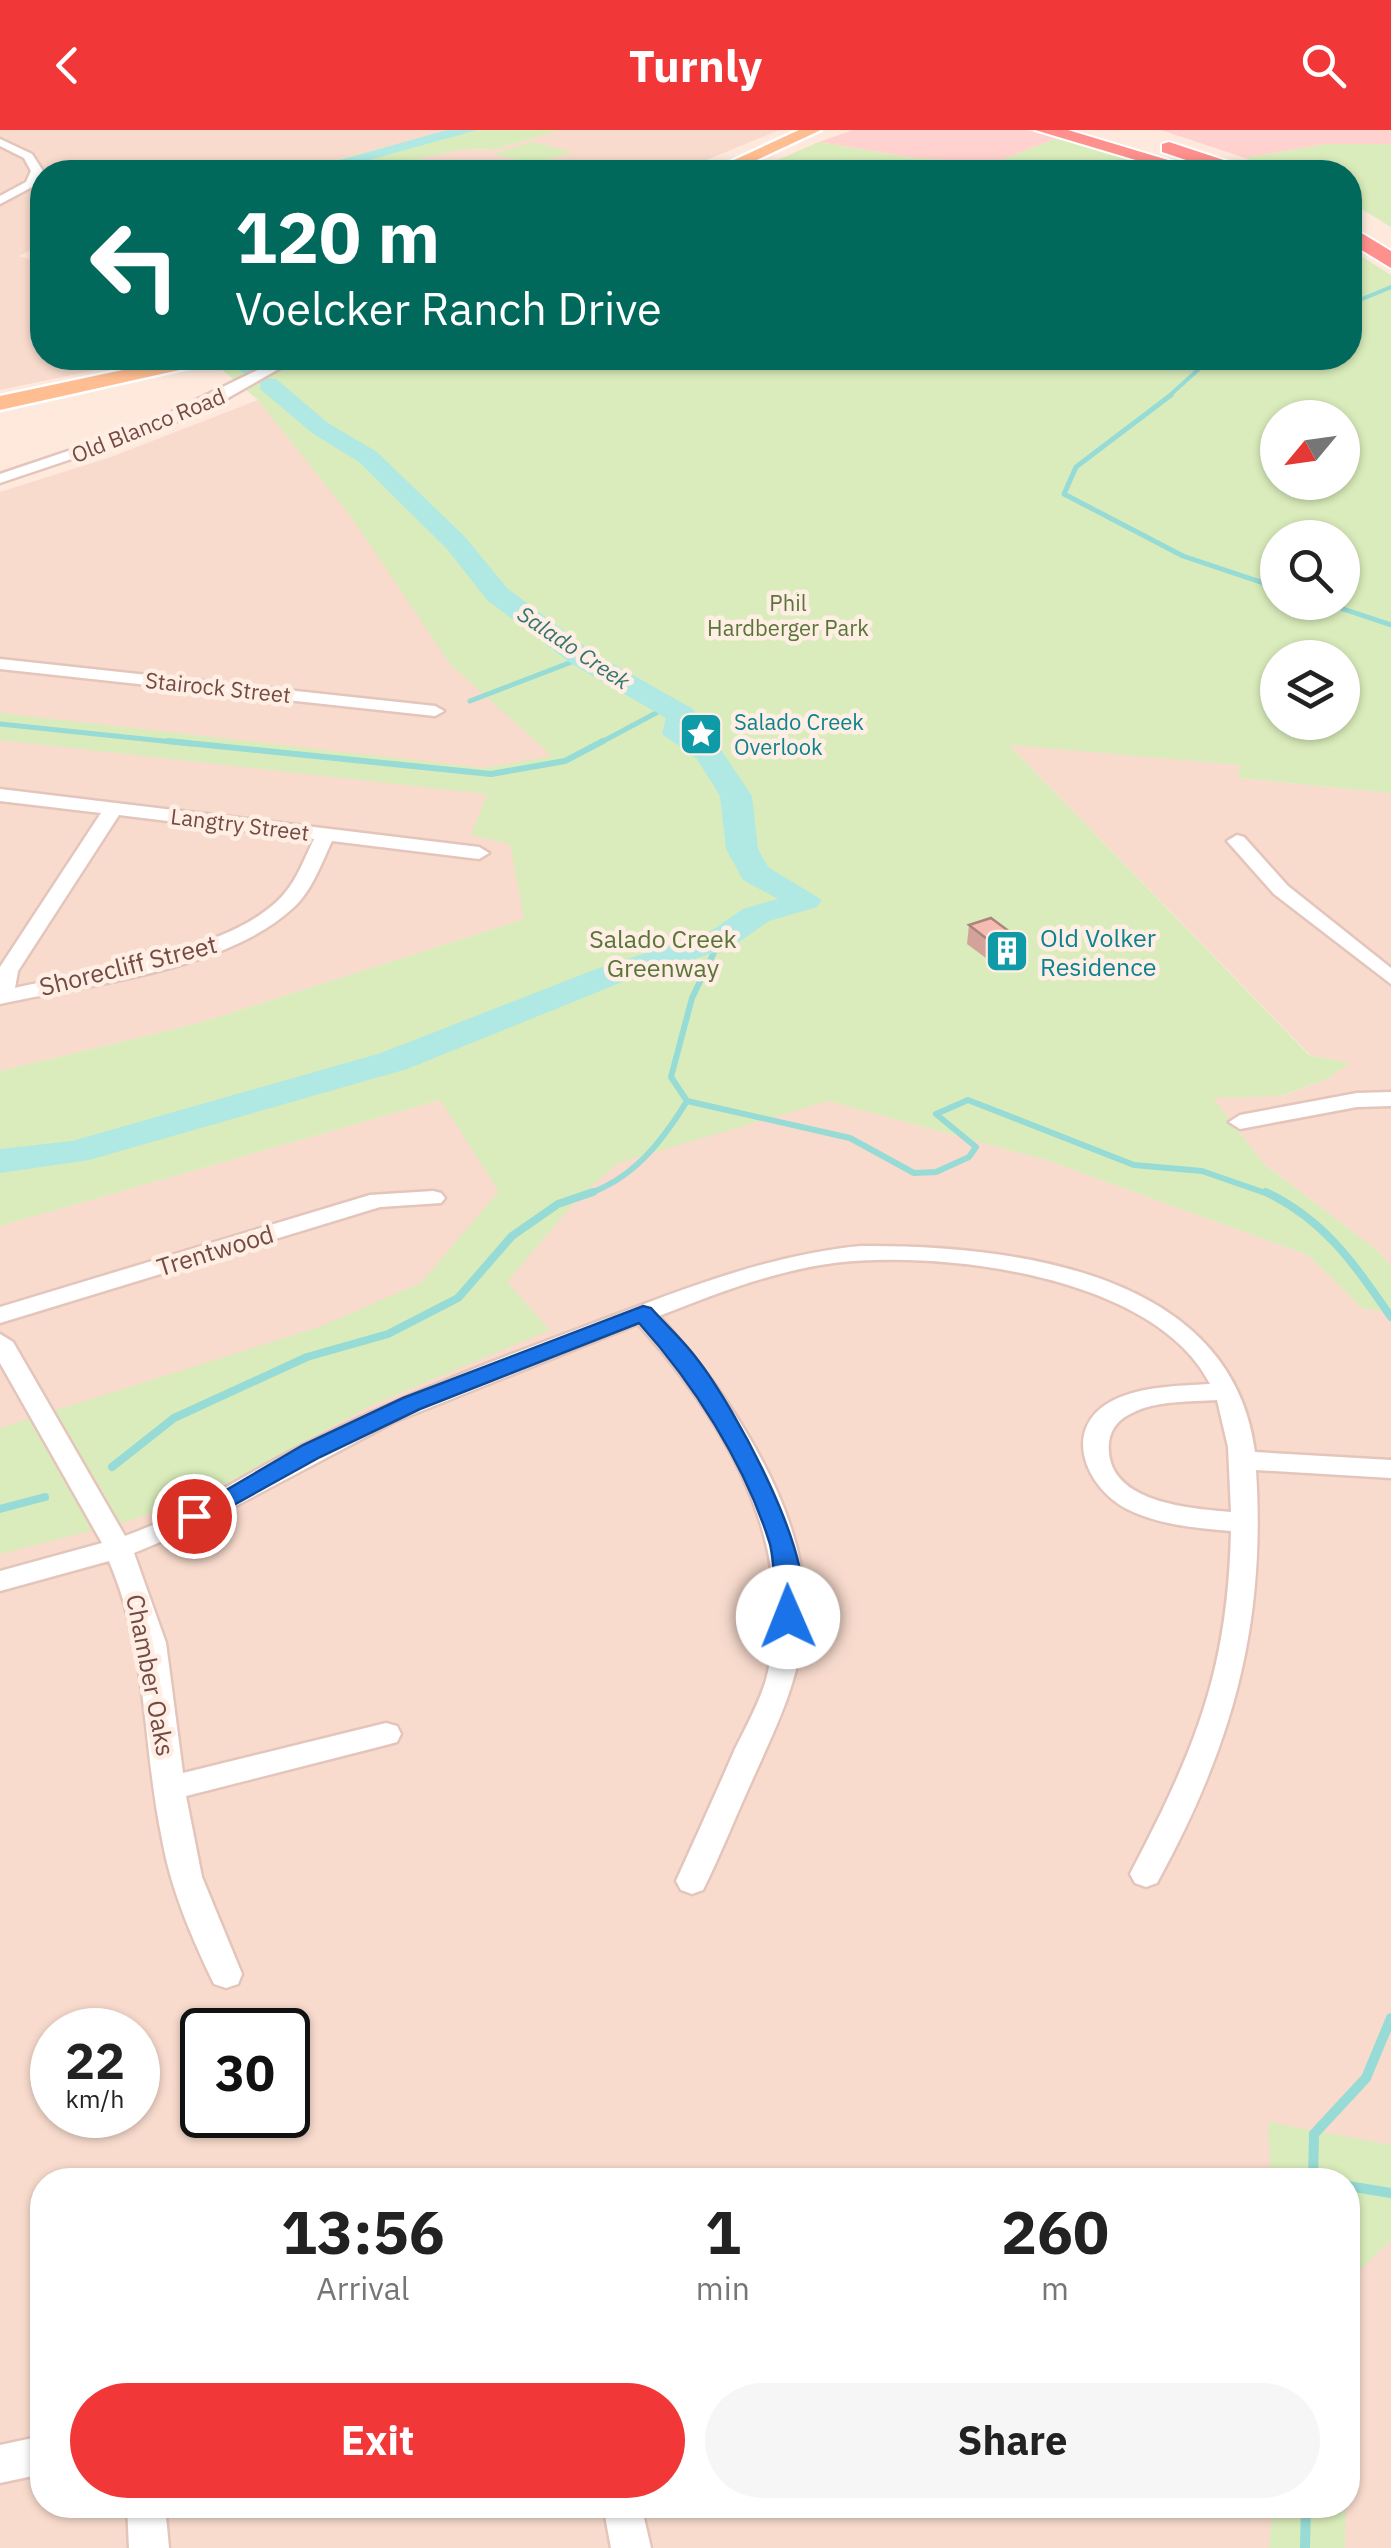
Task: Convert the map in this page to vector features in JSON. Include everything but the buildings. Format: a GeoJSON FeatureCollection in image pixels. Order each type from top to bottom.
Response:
{"type":"FeatureCollection","features":[{"type":"Feature","properties":{"kind":"highway"},"geometry":{"type":"LineString","coordinates":[[1045,130],[1154,160]]}},
{"type":"Feature","properties":{"kind":"highway"},"geometry":{"type":"LineString","coordinates":[[1078,130],[1180,160]]}},
{"type":"Feature","properties":{"kind":"highway"},"geometry":{"type":"LineString","coordinates":[[1102,130],[1201,160]]}},
{"type":"Feature","properties":{"kind":"highway"},"geometry":{"type":"LineString","coordinates":[[1152,135],[1227,160]]}},
{"type":"Feature","properties":{"kind":"highway"},"geometry":{"type":"LineString","coordinates":[[1362,234],[1390,250]]}},
{"type":"Feature","properties":{"kind":"main road"},"geometry":{"type":"LineString","coordinates":[[744,160],[814,130]]}},
{"type":"Feature","properties":{"kind":"main road"},"geometry":{"type":"LineString","coordinates":[[0,403],[149,370]]}},
{"type":"Feature","properties":{"kind":"street"},"geometry":{"type":"LineString","coordinates":[[0,142],[30,160]]}},
{"type":"Feature","properties":{"kind":"street"},"geometry":{"type":"LineString","coordinates":[[0,201],[30,184]]}},
{"type":"Feature","properties":{"kind":"street","name":"Old Blanco Road"},"geometry":{"type":"LineString","coordinates":[[0,480],[162,423],[271,370]]}},
{"type":"Feature","properties":{"kind":"street","name":"Stairock Street"},"geometry":{"type":"LineString","coordinates":[[0,664],[435,711]]}},
{"type":"Feature","properties":{"kind":"street","name":"Langtry Street"},"geometry":{"type":"LineString","coordinates":[[0,795],[479,853]]}},
{"type":"Feature","properties":{"kind":"street"},"geometry":{"type":"LineString","coordinates":[[1,997],[8,971],[113,808]]}},
{"type":"Feature","properties":{"kind":"street","name":"Shorecliff Street"},"geometry":{"type":"LineString","coordinates":[[1,997],[197,950],[246,932],[288,900],[325,835]]}},
{"type":"Feature","properties":{"kind":"street"},"geometry":{"type":"LineString","coordinates":[[1237,841],[1281,890],[1391,978]]}},
{"type":"Feature","properties":{"kind":"street"},"geometry":{"type":"LineString","coordinates":[[1240,1122],[1357,1100],[1391,1100]]}},
{"type":"Feature","properties":{"kind":"street","name":"Trentwood"},"geometry":{"type":"LineString","coordinates":[[0,1316],[378,1200],[433,1198]]}},
{"type":"Feature","properties":{"kind":"street"},"geometry":{"type":"LineString","coordinates":[[0,1582],[121,1547],[219,1505],[311,1451],[395,1411],[643,1314],[787,1265],[836,1256],[920,1256],[1060,1275],[1136,1301],[1182,1330],[1214,1366],[1226,1391],[1244,1460],[1241,1631],[1225,1702],[1200,1772],[1146,1874]]}},
{"type":"Feature","properties":{"kind":"street"},"geometry":{"type":"LineString","coordinates":[[643,1314],[690,1365],[753,1476],[782,1541],[790,1584],[787,1651],[779,1686],[692,1881]]}},
{"type":"Feature","properties":{"kind":"street","name":"Chamber Oaks"},"geometry":{"type":"LineString","coordinates":[[0,1342],[121,1547],[146,1623],[169,1742],[173,1818],[196,1910],[226,1974]]}},
{"type":"Feature","properties":{"kind":"street"},"geometry":{"type":"LineString","coordinates":[[1226,1391],[1164,1397],[1122,1407],[1098,1426],[1096,1462],[1118,1491],[1140,1504],[1170,1514],[1245,1523]]}},
{"type":"Feature","properties":{"kind":"street"},"geometry":{"type":"LineString","coordinates":[[1244,1460],[1391,1468]]}},
{"type":"Feature","properties":{"kind":"street"},"geometry":{"type":"LineString","coordinates":[[170,1788],[386,1734]]}},
{"type":"Feature","properties":{"kind":"street"},"geometry":{"type":"LineString","coordinates":[[0,2464],[30,2458]]}},
{"type":"Feature","properties":{"kind":"street"},"geometry":{"type":"LineString","coordinates":[[147,2518],[149,2548]]}},
{"type":"Feature","properties":{"kind":"street"},"geometry":{"type":"LineString","coordinates":[[625,2518],[631,2548]]}},
{"type":"Feature","properties":{"kind":"shaded area"},"geometry":{"type":"Polygon","coordinates":[[[0,130],[452,130],[336,160],[30,160],[30,250],[19,256],[30,259],[30,370],[96,370],[0,390],[0,130]]]}},
{"type":"Feature","properties":{"kind":"shaded area"},"geometry":{"type":"Polygon","coordinates":[[[561,130],[779,130],[707,160],[414,160],[460,150],[496,149],[561,130]]]}},
{"type":"Feature","properties":{"kind":"shaded area"},"geometry":{"type":"Polygon","coordinates":[[[853,130],[1025,130],[1060,137],[1002,160],[913,158],[819,142],[853,130]]]}},
{"type":"Feature","properties":{"kind":"shaded area"},"geometry":{"type":"Polygon","coordinates":[[[1161,130],[1391,130],[1391,144],[1325,144],[1245,158],[1161,130]]]}},
{"type":"Feature","properties":{"kind":"shaded area"},"geometry":{"type":"Polygon","coordinates":[[[258,400],[566,769],[524,919],[199,1023],[0,1071],[0,492],[111,457],[258,400]]]}},
{"type":"Feature","properties":{"kind":"shaded area"},"geometry":{"type":"Polygon","coordinates":[[[1008,744],[1241,765],[1238,778],[1391,793],[1391,1266],[1377,1250],[1263,1163],[1212,1097],[1282,1096],[1327,1079],[1349,1063],[1310,1055],[1008,744]]]}},
{"type":"Feature","properties":{"kind":"shaded area"},"geometry":{"type":"Polygon","coordinates":[[[440,1100],[828,1101],[1046,1160],[1308,1255],[1362,1308],[1391,1312],[1391,2548],[0,2548],[0,1226],[440,1100]]]}},
{"type":"Feature","properties":{"kind":"green space"},"geometry":{"type":"Polygon","coordinates":[[[452,130],[561,130],[496,149],[460,150],[414,160],[336,160],[452,130]]]}},
{"type":"Feature","properties":{"kind":"green space"},"geometry":{"type":"Polygon","coordinates":[[[1060,137],[1138,160],[1002,160],[1060,137]]]}},
{"type":"Feature","properties":{"kind":"green space"},"geometry":{"type":"Polygon","coordinates":[[[532,142],[573,152],[548,160],[518,160],[493,154],[532,142]]]}},
{"type":"Feature","properties":{"kind":"green space"},"geometry":{"type":"Polygon","coordinates":[[[819,142],[945,160],[778,160],[819,142]]]}},
{"type":"Feature","properties":{"kind":"green space"},"geometry":{"type":"Polygon","coordinates":[[[1325,144],[1391,144],[1391,227],[1362,209],[1362,160],[1245,158],[1325,144]]]}},
{"type":"Feature","properties":{"kind":"green space","name":"Phil Hardberger Park"},"geometry":{"type":"Polygon","coordinates":[[[1362,257],[1391,275],[1391,793],[1238,778],[1240,765],[1009,745],[1309,1055],[1350,1063],[1327,1079],[1281,1096],[1213,1098],[1264,1164],[1377,1250],[1391,1266],[1391,1312],[1362,1308],[1308,1255],[1046,1160],[828,1101],[618,1163],[579,1197],[507,1282],[550,1330],[372,1405],[230,1482],[132,1520],[0,1554],[0,1428],[319,1327],[421,1283],[499,1191],[440,1100],[0,1226],[0,1071],[199,1023],[524,919],[510,844],[471,835],[487,794],[0,740],[0,713],[484,768],[552,756],[450,664],[352,518],[258,400],[222,370],[1362,370],[1362,257]]]}},
{"type":"Feature","properties":{"kind":"green space"},"geometry":{"type":"Polygon","coordinates":[[[1268,2122],[1391,2145],[1391,2240],[1360,2270],[1360,2168],[1270,2168],[1268,2122]]]}},
{"type":"Feature","properties":{"kind":"green space"},"geometry":{"type":"Polygon","coordinates":[[[1272,2518],[1346,2518],[1345,2548],[1269,2548],[1272,2518]]]}},
{"type":"Feature","properties":{"kind":"waterway","name":"Salado Creek"},"geometry":{"type":"LineString","coordinates":[[352,160],[468,130]]}},
{"type":"Feature","properties":{"kind":"waterway"},"geometry":{"type":"LineString","coordinates":[[1362,299],[1391,287]]}},
{"type":"Feature","properties":{"kind":"waterway","name":"Salado Creek"},"geometry":{"type":"LineString","coordinates":[[253,370],[257,373]]}},
{"type":"Feature","properties":{"kind":"waterway"},"geometry":{"type":"LineString","coordinates":[[1168,397],[1198,370]]}},
{"type":"Feature","properties":{"kind":"waterway","name":"Salado Creek"},"geometry":{"type":"LineString","coordinates":[[268,384],[320,428],[368,457],[456,543],[497,594],[582,658],[682,715],[677,734],[708,753],[736,796],[742,849],[755,873],[805,900],[774,912]]}},
{"type":"Feature","properties":{"kind":"waterway"},"geometry":{"type":"LineString","coordinates":[[1171,395],[1076,467],[1064,494],[1183,556],[1260,582]]}},
{"type":"Feature","properties":{"kind":"waterway"},"geometry":{"type":"LineString","coordinates":[[1360,615],[1391,625]]}},
{"type":"Feature","properties":{"kind":"waterway"},"geometry":{"type":"LineString","coordinates":[[470,701],[582,658]]}},
{"type":"Feature","properties":{"kind":"waterway"},"geometry":{"type":"LineString","coordinates":[[598,744],[669,706]]}},
{"type":"Feature","properties":{"kind":"waterway"},"geometry":{"type":"LineString","coordinates":[[0,724],[192,744]]}},
{"type":"Feature","properties":{"kind":"waterway"},"geometry":{"type":"LineString","coordinates":[[168,741],[491,774],[565,761],[603,741]]}},
{"type":"Feature","properties":{"kind":"waterway","name":"Salado Creek"},"geometry":{"type":"LineString","coordinates":[[0,1161],[75,1152],[394,1061],[608,976],[720,940],[755,916]]}},
{"type":"Feature","properties":{"kind":"waterway"},"geometry":{"type":"LineString","coordinates":[[687,1101],[671,1077],[692,998],[720,940]]}},
{"type":"Feature","properties":{"kind":"waterway"},"geometry":{"type":"LineString","coordinates":[[687,1101],[850,1138],[914,1173],[936,1172],[969,1157],[976,1147],[936,1114],[968,1100],[1134,1165],[1202,1171],[1271,1195]]}},
{"type":"Feature","properties":{"kind":"waterway"},"geometry":{"type":"LineString","coordinates":[[589,1193],[618,1179],[644,1158],[687,1101]]}},
{"type":"Feature","properties":{"kind":"waterway"},"geometry":{"type":"LineString","coordinates":[[589,1193],[593,1192]]}},
{"type":"Feature","properties":{"kind":"waterway"},"geometry":{"type":"LineString","coordinates":[[1266,1192],[1322,1230],[1391,1317]]}},
{"type":"Feature","properties":{"kind":"waterway"},"geometry":{"type":"LineString","coordinates":[[112,1467],[174,1418],[307,1357],[388,1334],[458,1298],[512,1236],[558,1204],[589,1193]]}},
{"type":"Feature","properties":{"kind":"waterway"},"geometry":{"type":"LineString","coordinates":[[585,1195],[589,1193]]}},
{"type":"Feature","properties":{"kind":"waterway"},"geometry":{"type":"LineString","coordinates":[[0,1509],[45,1497]]}},
{"type":"Feature","properties":{"kind":"waterway"},"geometry":{"type":"LineString","coordinates":[[1313,2168],[1314,2134],[1366,2078],[1391,2018]]}},
{"type":"Feature","properties":{"kind":"waterway"},"geometry":{"type":"LineString","coordinates":[[1360,2188],[1391,2193]]}},
{"type":"Feature","properties":{"kind":"waterway"},"geometry":{"type":"LineString","coordinates":[[1305,2548],[1306,2518]]}},
{"type":"Feature","properties":{"kind":"place","name":"Salado Creek Overlook"},"geometry":{"type":"Point","coordinates":[701,734]}},
{"type":"Feature","properties":{"kind":"place","name":"Old Volker Residence"},"geometry":{"type":"Point","coordinates":[1007,951]}},
{"type":"Feature","properties":{"kind":"route"},"geometry":{"type":"LineString","coordinates":[[194,1516],[361,1426],[643,1314],[690,1365],[753,1476],[782,1541],[790,1584],[788,1617]]}},
{"type":"Feature","properties":{"kind":"park label","name":"Salado Creek Greenway"},"geometry":{"type":"Point","coordinates":[663,952]}}]}
